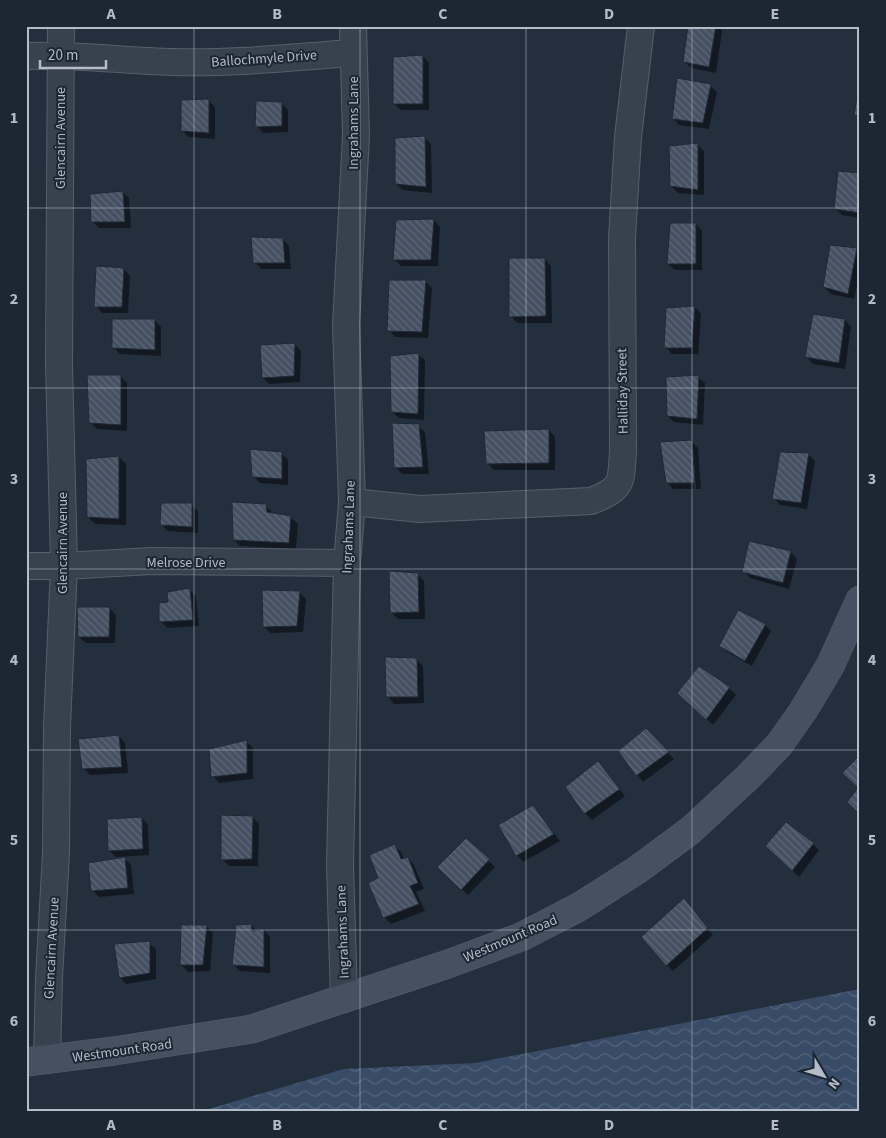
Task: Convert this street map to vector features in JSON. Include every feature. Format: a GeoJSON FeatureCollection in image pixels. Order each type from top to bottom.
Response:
{"type":"FeatureCollection","features":[{"type":"Feature","properties":{"kind":"main road","name":"Westmount Road"},"geometry":{"type":"LineString","coordinates":[[37,1061],[197,1039],[252,1029],[448,964],[521,937],[579,907],[636,870],[691,830],[779,745],[804,711],[830,666],[860,600]]}},
{"type":"Feature","properties":{"kind":"street","name":"Glencairn Avenue"},"geometry":{"type":"LineString","coordinates":[[37,1061],[49,978],[56,853],[57,727],[64,566],[58,364],[61,26]]}},
{"type":"Feature","properties":{"kind":"street","name":"Ingrahams Lane"},"geometry":{"type":"LineString","coordinates":[[344,999],[340,865],[347,564],[352,502],[346,325],[356,135],[353,26]]}},
{"type":"Feature","properties":{"kind":"street","name":"Halliday Street"},"geometry":{"type":"LineString","coordinates":[[352,502],[420,509],[591,501],[609,494],[621,481],[623,450],[622,238],[628,137],[641,26]]}},
{"type":"Feature","properties":{"kind":"street","name":"Ballochmyle Drive"},"geometry":{"type":"LineString","coordinates":[[26,56],[60,55],[203,62],[353,53]]}},
{"type":"Feature","properties":{"kind":"street","name":"Melrose Drive"},"geometry":{"type":"LineString","coordinates":[[26,566],[64,566],[151,561],[347,564]]}},
{"type":"Feature","properties":{"kind":"water"},"geometry":{"type":"Polygon","coordinates":[[[860,989],[860,1112],[199,1112],[344,1069],[475,1063],[860,989]]]}},
{"type":"Feature","properties":{"kind":"building"},"geometry":{"type":"Polygon","coordinates":[[[688,26],[716,26],[709,67],[683,62],[688,26]]]}},
{"type":"Feature","properties":{"kind":"building"},"geometry":{"type":"Polygon","coordinates":[[[423,55],[423,104],[393,104],[393,57],[423,55]]]}},
{"type":"Feature","properties":{"kind":"building"},"geometry":{"type":"Polygon","coordinates":[[[677,78],[711,84],[703,123],[672,119],[677,78]]]}},
{"type":"Feature","properties":{"kind":"building"},"geometry":{"type":"Polygon","coordinates":[[[860,79],[860,116],[854,115],[860,79]]]}},
{"type":"Feature","properties":{"kind":"building"},"geometry":{"type":"Polygon","coordinates":[[[209,99],[209,133],[181,131],[181,100],[209,99]]]}},
{"type":"Feature","properties":{"kind":"building"},"geometry":{"type":"Polygon","coordinates":[[[256,101],[282,102],[282,126],[255,127],[256,101]]]}},
{"type":"Feature","properties":{"kind":"building"},"geometry":{"type":"Polygon","coordinates":[[[425,136],[426,187],[395,184],[395,138],[425,136]]]}},
{"type":"Feature","properties":{"kind":"building"},"geometry":{"type":"Polygon","coordinates":[[[698,143],[698,190],[670,186],[669,146],[698,143]]]}},
{"type":"Feature","properties":{"kind":"building"},"geometry":{"type":"Polygon","coordinates":[[[838,171],[860,173],[860,213],[834,209],[838,171]]]}},
{"type":"Feature","properties":{"kind":"building"},"geometry":{"type":"Polygon","coordinates":[[[123,191],[125,222],[91,222],[90,194],[123,191]]]}},
{"type":"Feature","properties":{"kind":"building"},"geometry":{"type":"Polygon","coordinates":[[[434,219],[431,260],[393,260],[396,220],[434,219]]]}},
{"type":"Feature","properties":{"kind":"building"},"geometry":{"type":"Polygon","coordinates":[[[670,223],[696,223],[696,264],[667,264],[670,223]]]}},
{"type":"Feature","properties":{"kind":"building"},"geometry":{"type":"Polygon","coordinates":[[[251,237],[283,238],[285,263],[253,263],[251,237]]]}},
{"type":"Feature","properties":{"kind":"building"},"geometry":{"type":"Polygon","coordinates":[[[830,245],[857,248],[848,294],[823,287],[830,245]]]}},
{"type":"Feature","properties":{"kind":"building"},"geometry":{"type":"Polygon","coordinates":[[[509,258],[545,258],[546,316],[509,317],[509,258]]]}},
{"type":"Feature","properties":{"kind":"building"},"geometry":{"type":"Polygon","coordinates":[[[96,266],[124,268],[122,307],[94,307],[96,266]]]}},
{"type":"Feature","properties":{"kind":"building"},"geometry":{"type":"Polygon","coordinates":[[[389,280],[426,280],[422,332],[387,331],[389,280]]]}},
{"type":"Feature","properties":{"kind":"building"},"geometry":{"type":"Polygon","coordinates":[[[695,306],[692,348],[664,348],[666,308],[695,306]]]}},
{"type":"Feature","properties":{"kind":"building"},"geometry":{"type":"Polygon","coordinates":[[[813,314],[845,319],[839,363],[805,357],[813,314]]]}},
{"type":"Feature","properties":{"kind":"building"},"geometry":{"type":"Polygon","coordinates":[[[112,319],[155,319],[155,350],[112,348],[112,319]]]}},
{"type":"Feature","properties":{"kind":"building"},"geometry":{"type":"Polygon","coordinates":[[[295,343],[294,376],[262,378],[260,345],[295,343]]]}},
{"type":"Feature","properties":{"kind":"building"},"geometry":{"type":"Polygon","coordinates":[[[419,353],[418,414],[391,412],[390,356],[419,353]]]}},
{"type":"Feature","properties":{"kind":"building"},"geometry":{"type":"Polygon","coordinates":[[[87,375],[121,375],[121,425],[89,423],[87,375]]]}},
{"type":"Feature","properties":{"kind":"building"},"geometry":{"type":"Polygon","coordinates":[[[699,375],[697,419],[667,416],[666,377],[699,375]]]}},
{"type":"Feature","properties":{"kind":"building"},"geometry":{"type":"Polygon","coordinates":[[[392,423],[419,424],[423,467],[394,468],[392,423]]]}},
{"type":"Feature","properties":{"kind":"building"},"geometry":{"type":"Polygon","coordinates":[[[549,429],[549,463],[486,464],[484,431],[549,429]]]}},
{"type":"Feature","properties":{"kind":"building"},"geometry":{"type":"Polygon","coordinates":[[[692,440],[695,483],[666,483],[660,442],[692,440]]]}},
{"type":"Feature","properties":{"kind":"building"},"geometry":{"type":"Polygon","coordinates":[[[250,449],[282,452],[282,479],[252,477],[250,449]]]}},
{"type":"Feature","properties":{"kind":"building"},"geometry":{"type":"Polygon","coordinates":[[[780,452],[809,453],[801,503],[772,499],[780,452]]]}},
{"type":"Feature","properties":{"kind":"building"},"geometry":{"type":"Polygon","coordinates":[[[119,456],[119,519],[87,517],[86,459],[119,456]]]}},
{"type":"Feature","properties":{"kind":"building"},"geometry":{"type":"Polygon","coordinates":[[[232,502],[266,504],[267,512],[291,516],[289,543],[233,540],[232,502]]]}},
{"type":"Feature","properties":{"kind":"building"},"geometry":{"type":"Polygon","coordinates":[[[161,503],[192,503],[192,527],[160,525],[161,503]]]}},
{"type":"Feature","properties":{"kind":"building"},"geometry":{"type":"Polygon","coordinates":[[[749,541],[791,551],[783,583],[742,572],[749,541]]]}},
{"type":"Feature","properties":{"kind":"building"},"geometry":{"type":"Polygon","coordinates":[[[389,571],[418,573],[419,612],[390,613],[389,571]]]}},
{"type":"Feature","properties":{"kind":"building"},"geometry":{"type":"Polygon","coordinates":[[[190,588],[193,620],[159,622],[159,603],[168,602],[167,592],[190,588]]]}},
{"type":"Feature","properties":{"kind":"building"},"geometry":{"type":"Polygon","coordinates":[[[262,590],[300,591],[297,626],[263,627],[262,590]]]}},
{"type":"Feature","properties":{"kind":"building"},"geometry":{"type":"Polygon","coordinates":[[[77,607],[110,607],[109,637],[78,637],[77,607]]]}},
{"type":"Feature","properties":{"kind":"building"},"geometry":{"type":"Polygon","coordinates":[[[738,610],[766,624],[745,661],[719,646],[738,610]]]}},
{"type":"Feature","properties":{"kind":"building"},"geometry":{"type":"Polygon","coordinates":[[[385,657],[417,658],[418,697],[386,697],[385,657]]]}},
{"type":"Feature","properties":{"kind":"building"},"geometry":{"type":"Polygon","coordinates":[[[699,666],[730,687],[706,720],[677,693],[699,666]]]}},
{"type":"Feature","properties":{"kind":"building"},"geometry":{"type":"Polygon","coordinates":[[[646,728],[669,752],[636,776],[618,751],[646,728]]]}},
{"type":"Feature","properties":{"kind":"building"},"geometry":{"type":"Polygon","coordinates":[[[119,735],[122,767],[82,769],[78,739],[119,735]]]}},
{"type":"Feature","properties":{"kind":"building"},"geometry":{"type":"Polygon","coordinates":[[[247,740],[247,773],[211,777],[209,749],[247,740]]]}},
{"type":"Feature","properties":{"kind":"building"},"geometry":{"type":"Polygon","coordinates":[[[860,755],[860,815],[847,802],[858,788],[842,773],[860,755]]]}},
{"type":"Feature","properties":{"kind":"building"},"geometry":{"type":"Polygon","coordinates":[[[598,761],[620,789],[584,814],[565,787],[598,761]]]}},
{"type":"Feature","properties":{"kind":"building"},"geometry":{"type":"Polygon","coordinates":[[[533,805],[554,834],[516,856],[498,825],[533,805]]]}},
{"type":"Feature","properties":{"kind":"building"},"geometry":{"type":"Polygon","coordinates":[[[221,815],[253,816],[252,859],[221,860],[221,815]]]}},
{"type":"Feature","properties":{"kind":"building"},"geometry":{"type":"Polygon","coordinates":[[[142,817],[143,849],[108,851],[107,819],[142,817]]]}},
{"type":"Feature","properties":{"kind":"building"},"geometry":{"type":"Polygon","coordinates":[[[786,822],[814,843],[792,871],[765,846],[786,822]]]}},
{"type":"Feature","properties":{"kind":"building"},"geometry":{"type":"Polygon","coordinates":[[[466,838],[490,859],[461,890],[437,867],[466,838]]]}},
{"type":"Feature","properties":{"kind":"building"},"geometry":{"type":"Polygon","coordinates":[[[395,844],[401,859],[408,857],[418,883],[410,886],[419,904],[383,918],[368,883],[378,878],[369,855],[395,844]]]}},
{"type":"Feature","properties":{"kind":"building"},"geometry":{"type":"Polygon","coordinates":[[[125,857],[128,888],[91,891],[88,863],[125,857]]]}},
{"type":"Feature","properties":{"kind":"building"},"geometry":{"type":"Polygon","coordinates":[[[684,898],[708,928],[666,966],[641,937],[684,898]]]}},
{"type":"Feature","properties":{"kind":"building"},"geometry":{"type":"Polygon","coordinates":[[[251,924],[252,931],[264,929],[264,967],[232,965],[236,925],[251,924]]]}},
{"type":"Feature","properties":{"kind":"building"},"geometry":{"type":"Polygon","coordinates":[[[181,925],[207,925],[203,965],[180,965],[181,925]]]}},
{"type":"Feature","properties":{"kind":"building"},"geometry":{"type":"Polygon","coordinates":[[[150,941],[150,973],[119,978],[114,944],[150,941]]]}}]}
